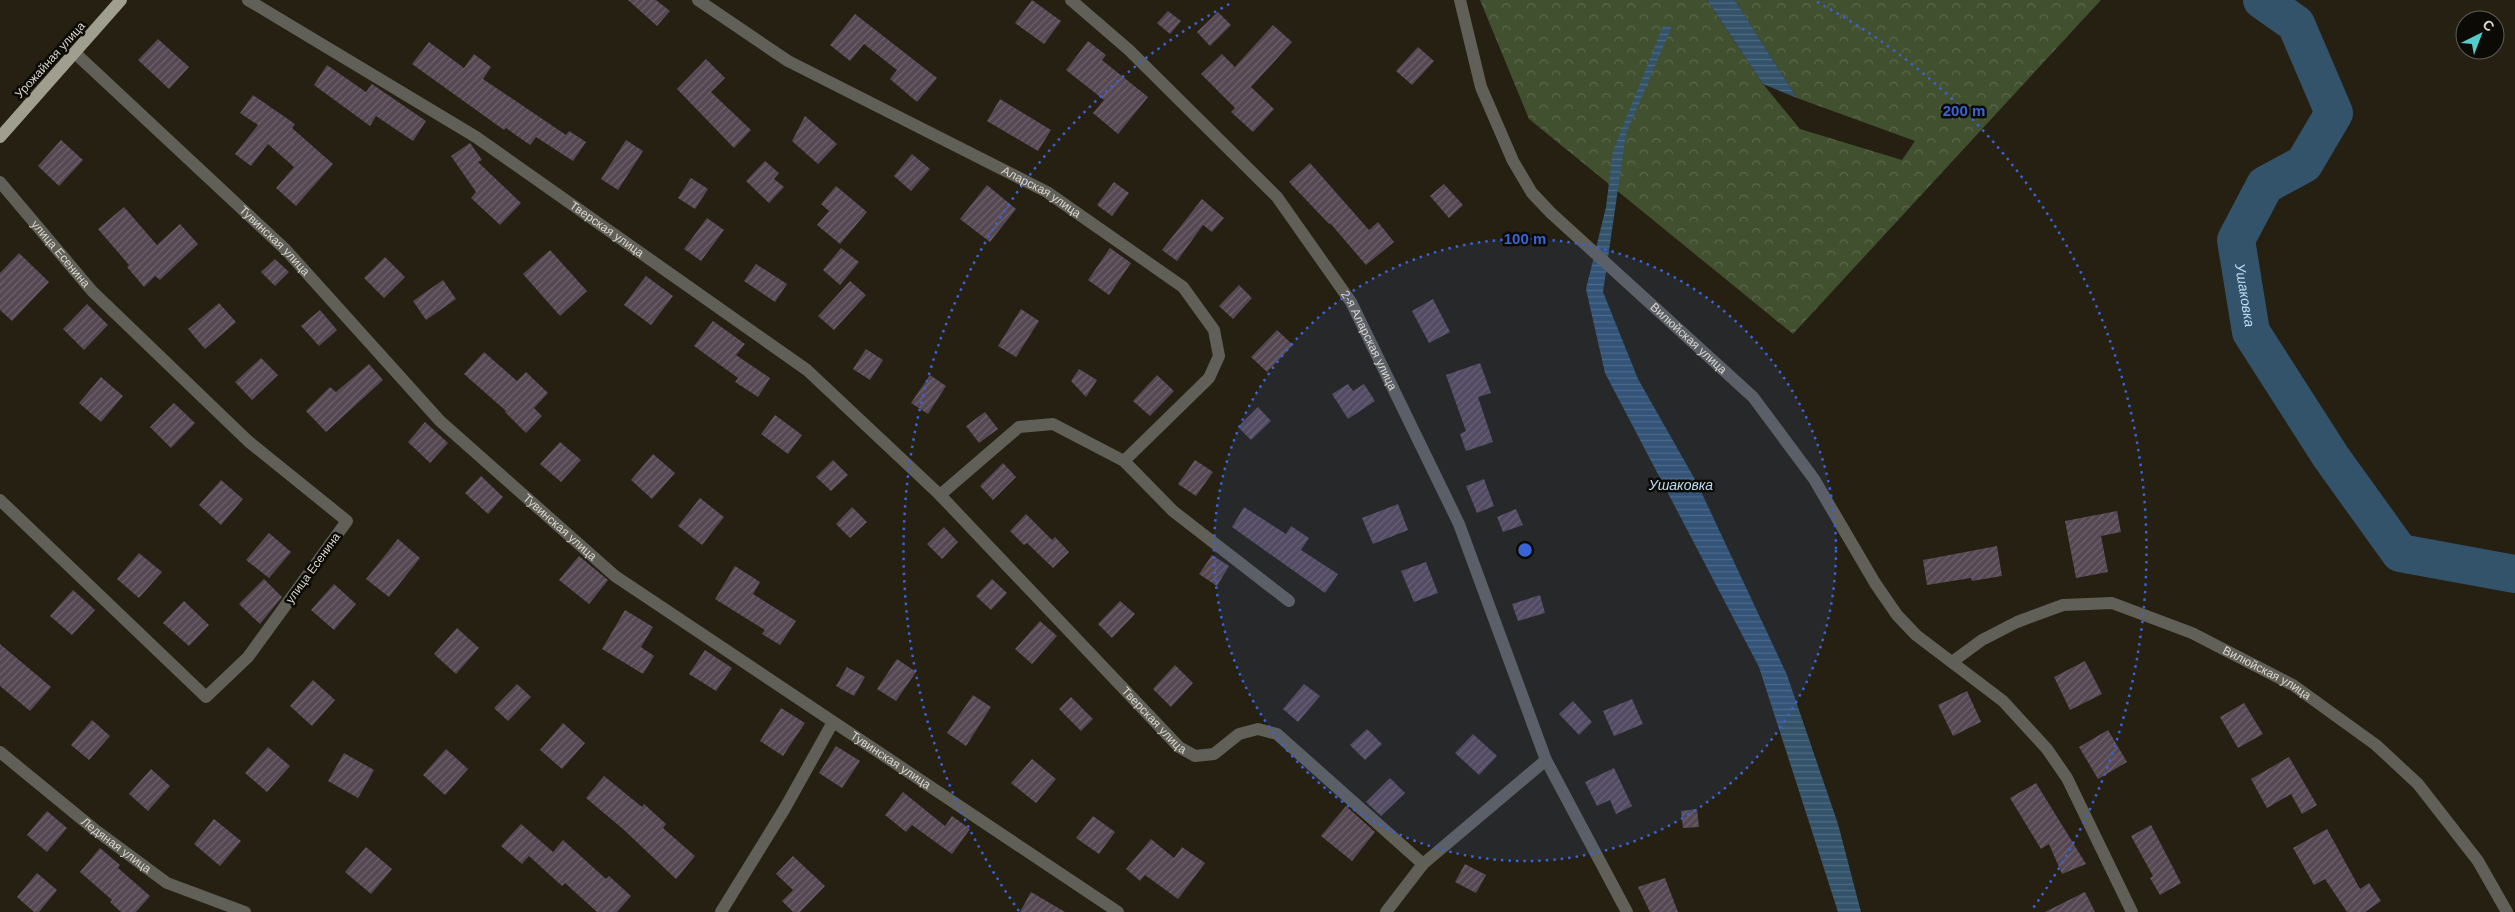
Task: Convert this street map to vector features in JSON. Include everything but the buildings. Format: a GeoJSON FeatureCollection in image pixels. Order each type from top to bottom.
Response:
{"type":"FeatureCollection","features":[{"type":"Feature","properties":{"kind":"main road","name":"Урожайная улица"},"geometry":{"type":"LineString","coordinates":[[0,137],[121,0]]}},
{"type":"Feature","properties":{"kind":"street","name":"Тверская улица"},"geometry":{"type":"LineString","coordinates":[[248,0],[476,137],[806,370],[940,495],[1179,747],[1195,756],[1214,754],[1239,734],[1258,729],[1277,734],[1423,864]]}},
{"type":"Feature","properties":{"kind":"street","name":"Аларская улица"},"geometry":{"type":"LineString","coordinates":[[698,0],[788,61],[1048,192],[1183,287],[1214,330],[1220,356],[1209,378],[1124,461]]}},
{"type":"Feature","properties":{"kind":"street","name":"2-я Аларская улица"},"geometry":{"type":"LineString","coordinates":[[1071,0],[1129,50],[1277,197],[1351,302],[1459,524],[1546,760],[1627,912]]}},
{"type":"Feature","properties":{"kind":"street","name":"Вилюйская улица"},"geometry":{"type":"LineString","coordinates":[[1460,0],[1481,87],[1512,161],[1532,193],[1551,213],[1753,397],[1814,479],[1875,583],[1897,614],[1916,635],[2003,701],[2047,749],[2067,778],[2132,912]]}},
{"type":"Feature","properties":{"kind":"street","name":"Тувинская улица"},"geometry":{"type":"LineString","coordinates":[[75,53],[286,250],[440,421],[615,576],[1118,912]]}},
{"type":"Feature","properties":{"kind":"street","name":"улица Есенина"},"geometry":{"type":"LineString","coordinates":[[0,182],[92,291],[248,441],[347,521],[248,657],[206,697],[0,500]]}},
{"type":"Feature","properties":{"kind":"street"},"geometry":{"type":"LineString","coordinates":[[940,495],[1019,427],[1054,424],[1124,461],[1174,511],[1289,601]]}},
{"type":"Feature","properties":{"kind":"street","name":"Вилюйская улица"},"geometry":{"type":"LineString","coordinates":[[1952,662],[1982,640],[2017,622],[2063,605],[2112,603],[2192,632],[2293,685],[2376,745],[2418,784],[2472,854],[2507,912]]}},
{"type":"Feature","properties":{"kind":"street"},"geometry":{"type":"LineString","coordinates":[[721,912],[786,808],[834,722]]}},
{"type":"Feature","properties":{"kind":"street","name":"Ледяная улица"},"geometry":{"type":"LineString","coordinates":[[0,752],[94,829],[167,883],[246,912]]}},
{"type":"Feature","properties":{"kind":"street"},"geometry":{"type":"LineString","coordinates":[[1386,912],[1423,864],[1546,760]]}},
{"type":"Feature","properties":{"kind":"green space"},"geometry":{"type":"Polygon","coordinates":[[[1480,0],[1707,0],[1763,84],[1800,129],[1902,160],[1915,141],[1797,98],[1735,0],[2101,0],[1793,334],[1529,119],[1480,0]]]}},
{"type":"Feature","properties":{"kind":"water"},"geometry":{"type":"Polygon","coordinates":[[[1707,0],[1735,0],[1797,98],[1763,84],[1707,0]]]}},
{"type":"Feature","properties":{"kind":"water","name":"Ушаковка"},"geometry":{"type":"Polygon","coordinates":[[[1663,26],[1672,26],[1626,134],[1603,292],[1638,379],[1697,483],[1787,675],[1838,824],[1861,912],[1838,912],[1759,667],[1605,373],[1586,289],[1606,207],[1613,151],[1663,26]]]}},
{"type":"Feature","properties":{"kind":"waterway","name":"Ушаковка"},"geometry":{"type":"LineString","coordinates":[[2262,0],[2296,24],[2334,113],[2304,164],[2265,185],[2236,240],[2251,332],[2331,457],[2400,553],[2515,574]]}}]}
